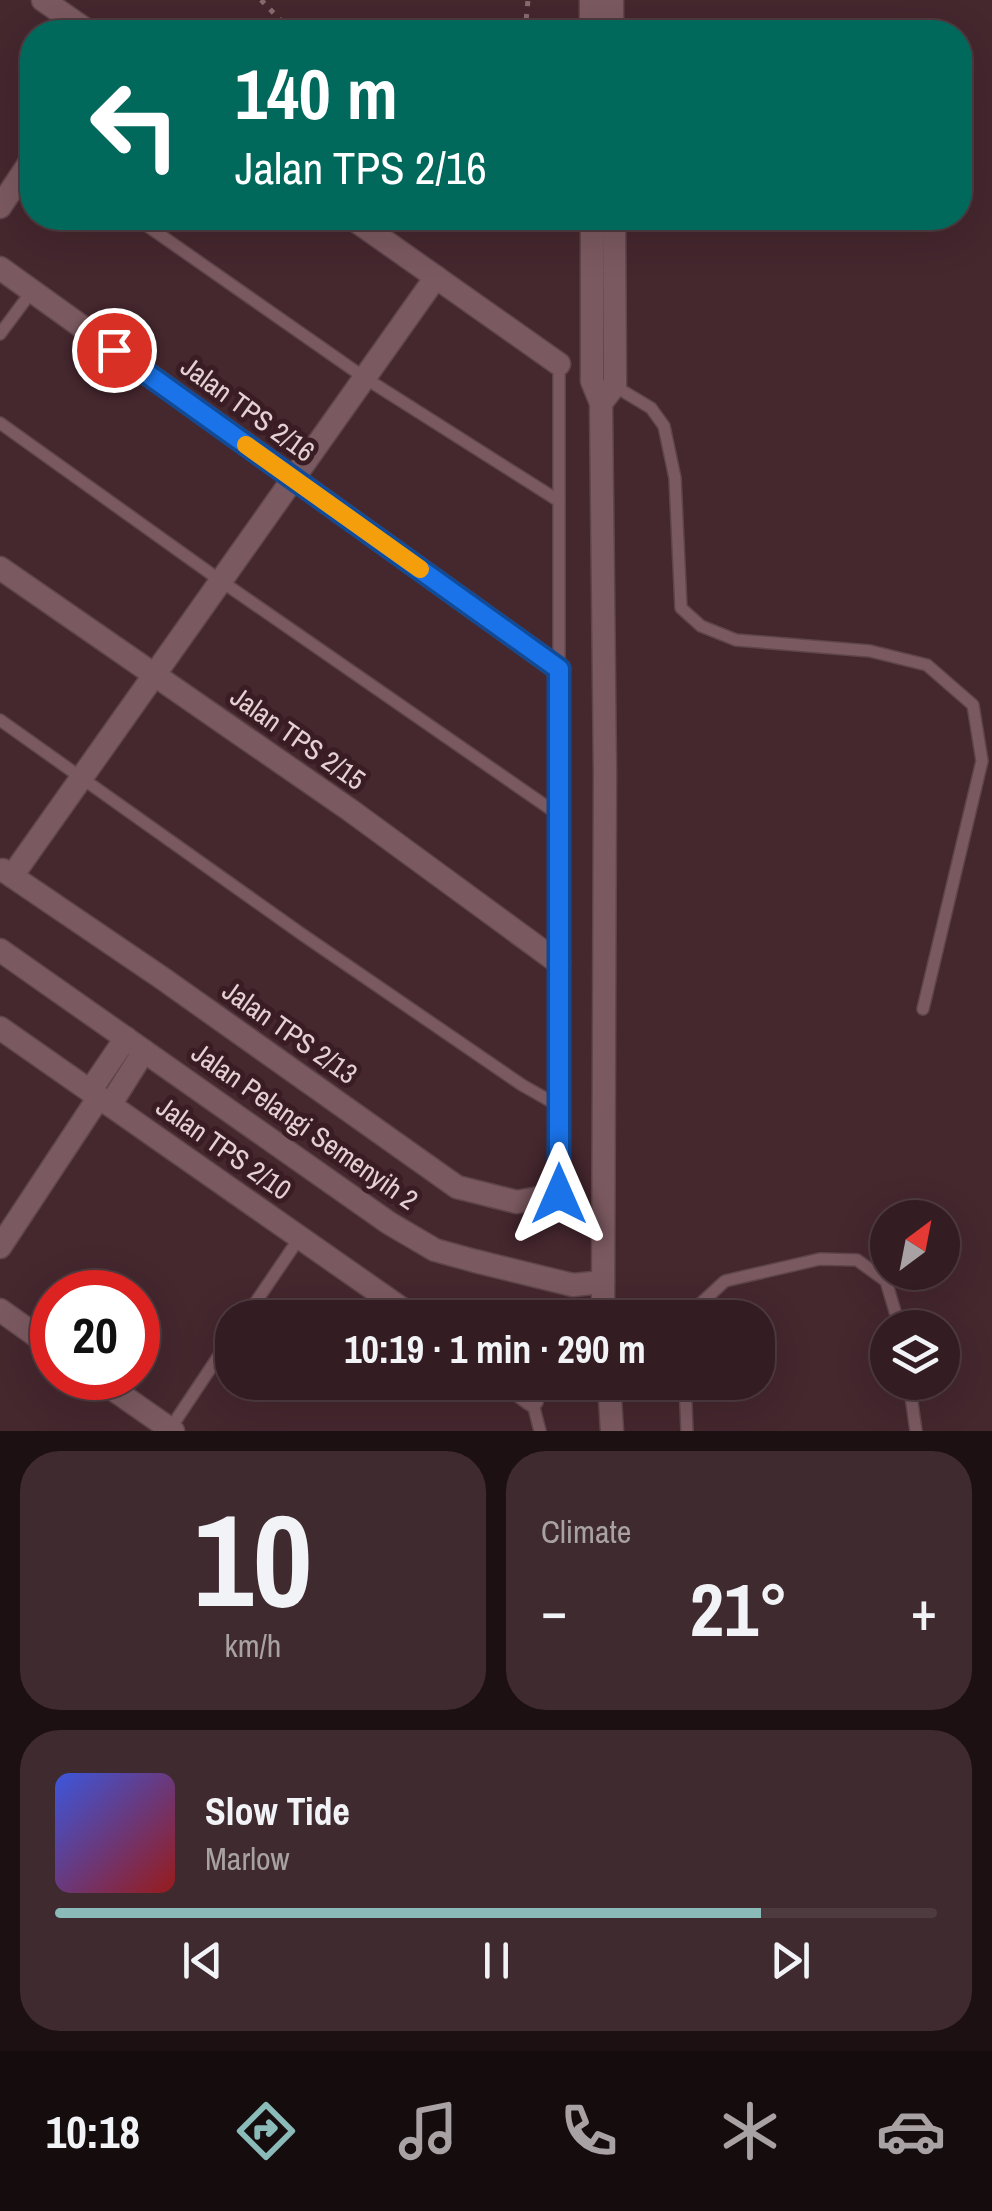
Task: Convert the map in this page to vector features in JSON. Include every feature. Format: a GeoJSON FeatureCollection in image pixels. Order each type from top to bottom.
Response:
{"type":"FeatureCollection","features":[{"type":"Feature","properties":{"kind":"street"},"geometry":{"type":"LineString","coordinates":[[43,0],[72,20]]}},
{"type":"Feature","properties":{"kind":"street"},"geometry":{"type":"LineString","coordinates":[[0,207],[20,177]]}},
{"type":"Feature","properties":{"kind":"street"},"geometry":{"type":"LineString","coordinates":[[369,230],[559,364]]}},
{"type":"Feature","properties":{"kind":"street"},"geometry":{"type":"LineString","coordinates":[[593,230],[602,390],[604,1300]]}},
{"type":"Feature","properties":{"kind":"street"},"geometry":{"type":"LineString","coordinates":[[602,390],[613,230]]}},
{"type":"Feature","properties":{"kind":"street","name":"Jalan TPS 2/16"},"geometry":{"type":"LineString","coordinates":[[0,268],[559,669]]}},
{"type":"Feature","properties":{"kind":"street"},"geometry":{"type":"LineString","coordinates":[[6,872],[82,778],[436,277]]}},
{"type":"Feature","properties":{"kind":"street","name":"Jalan TPS 2/15"},"geometry":{"type":"LineString","coordinates":[[0,568],[350,810],[558,962]]}},
{"type":"Feature","properties":{"kind":"street","name":"Jalan TPS 2/13"},"geometry":{"type":"LineString","coordinates":[[6,872],[458,1188],[517,1202],[559,1194]]}},
{"type":"Feature","properties":{"kind":"street","name":"Jalan Pelangi Semenyih 2"},"geometry":{"type":"LineString","coordinates":[[0,950],[388,1223],[435,1250],[572,1285],[603,1282]]}},
{"type":"Feature","properties":{"kind":"street","name":"Jalan TPS 2/10"},"geometry":{"type":"LineString","coordinates":[[0,1028],[389,1300]]}},
{"type":"Feature","properties":{"kind":"street"},"geometry":{"type":"LineString","coordinates":[[0,1247],[136,1045]]}},
{"type":"Feature","properties":{"kind":"street"},"geometry":{"type":"LineString","coordinates":[[0,1310],[30,1331]]}},
{"type":"Feature","properties":{"kind":"street"},"geometry":{"type":"LineString","coordinates":[[128,1400],[172,1430]]}},
{"type":"Feature","properties":{"kind":"street"},"geometry":{"type":"LineString","coordinates":[[601,1431],[604,1400]]}},
{"type":"Feature","properties":{"kind":"street"},"geometry":{"type":"LineString","coordinates":[[608,1400],[612,1431]]}},
{"type":"Feature","properties":{"kind":"lane"},"geometry":{"type":"LineString","coordinates":[[153,230],[365,378],[559,501]]}},
{"type":"Feature","properties":{"kind":"lane"},"geometry":{"type":"LineString","coordinates":[[0,334],[32,291]]}},
{"type":"Feature","properties":{"kind":"lane"},"geometry":{"type":"LineString","coordinates":[[559,364],[559,1194]]}},
{"type":"Feature","properties":{"kind":"lane"},"geometry":{"type":"LineString","coordinates":[[602,390],[651,408],[664,426],[675,478],[681,608],[701,626],[736,640],[870,651],[927,666],[973,705],[982,761],[922,1009]]}},
{"type":"Feature","properties":{"kind":"lane"},"geometry":{"type":"LineString","coordinates":[[0,423],[559,815]]}},
{"type":"Feature","properties":{"kind":"lane"},"geometry":{"type":"LineString","coordinates":[[0,720],[334,956],[558,1106]]}},
{"type":"Feature","properties":{"kind":"lane"},"geometry":{"type":"LineString","coordinates":[[257,1300],[300,1237]]}},
{"type":"Feature","properties":{"kind":"lane"},"geometry":{"type":"LineString","coordinates":[[704,1300],[725,1281],[820,1258],[856,1260],[886,1281],[895,1310]]}},
{"type":"Feature","properties":{"kind":"lane"},"geometry":{"type":"LineString","coordinates":[[172,1430],[215,1363]]}},
{"type":"Feature","properties":{"kind":"lane"},"geometry":{"type":"LineString","coordinates":[[532,1400],[540,1431]]}},
{"type":"Feature","properties":{"kind":"lane"},"geometry":{"type":"LineString","coordinates":[[686,1400],[687,1431]]}},
{"type":"Feature","properties":{"kind":"lane"},"geometry":{"type":"LineString","coordinates":[[912,1400],[916,1431]]}},
{"type":"Feature","properties":{"kind":"path"},"geometry":{"type":"LineString","coordinates":[[261,0],[280,20]]}},
{"type":"Feature","properties":{"kind":"slow traffic"},"geometry":{"type":"LineString","coordinates":[[246,445],[420,569]]}},
{"type":"Feature","properties":{"kind":"route"},"geometry":{"type":"LineString","coordinates":[[114,350],[559,669],[559,1194]]}}]}
